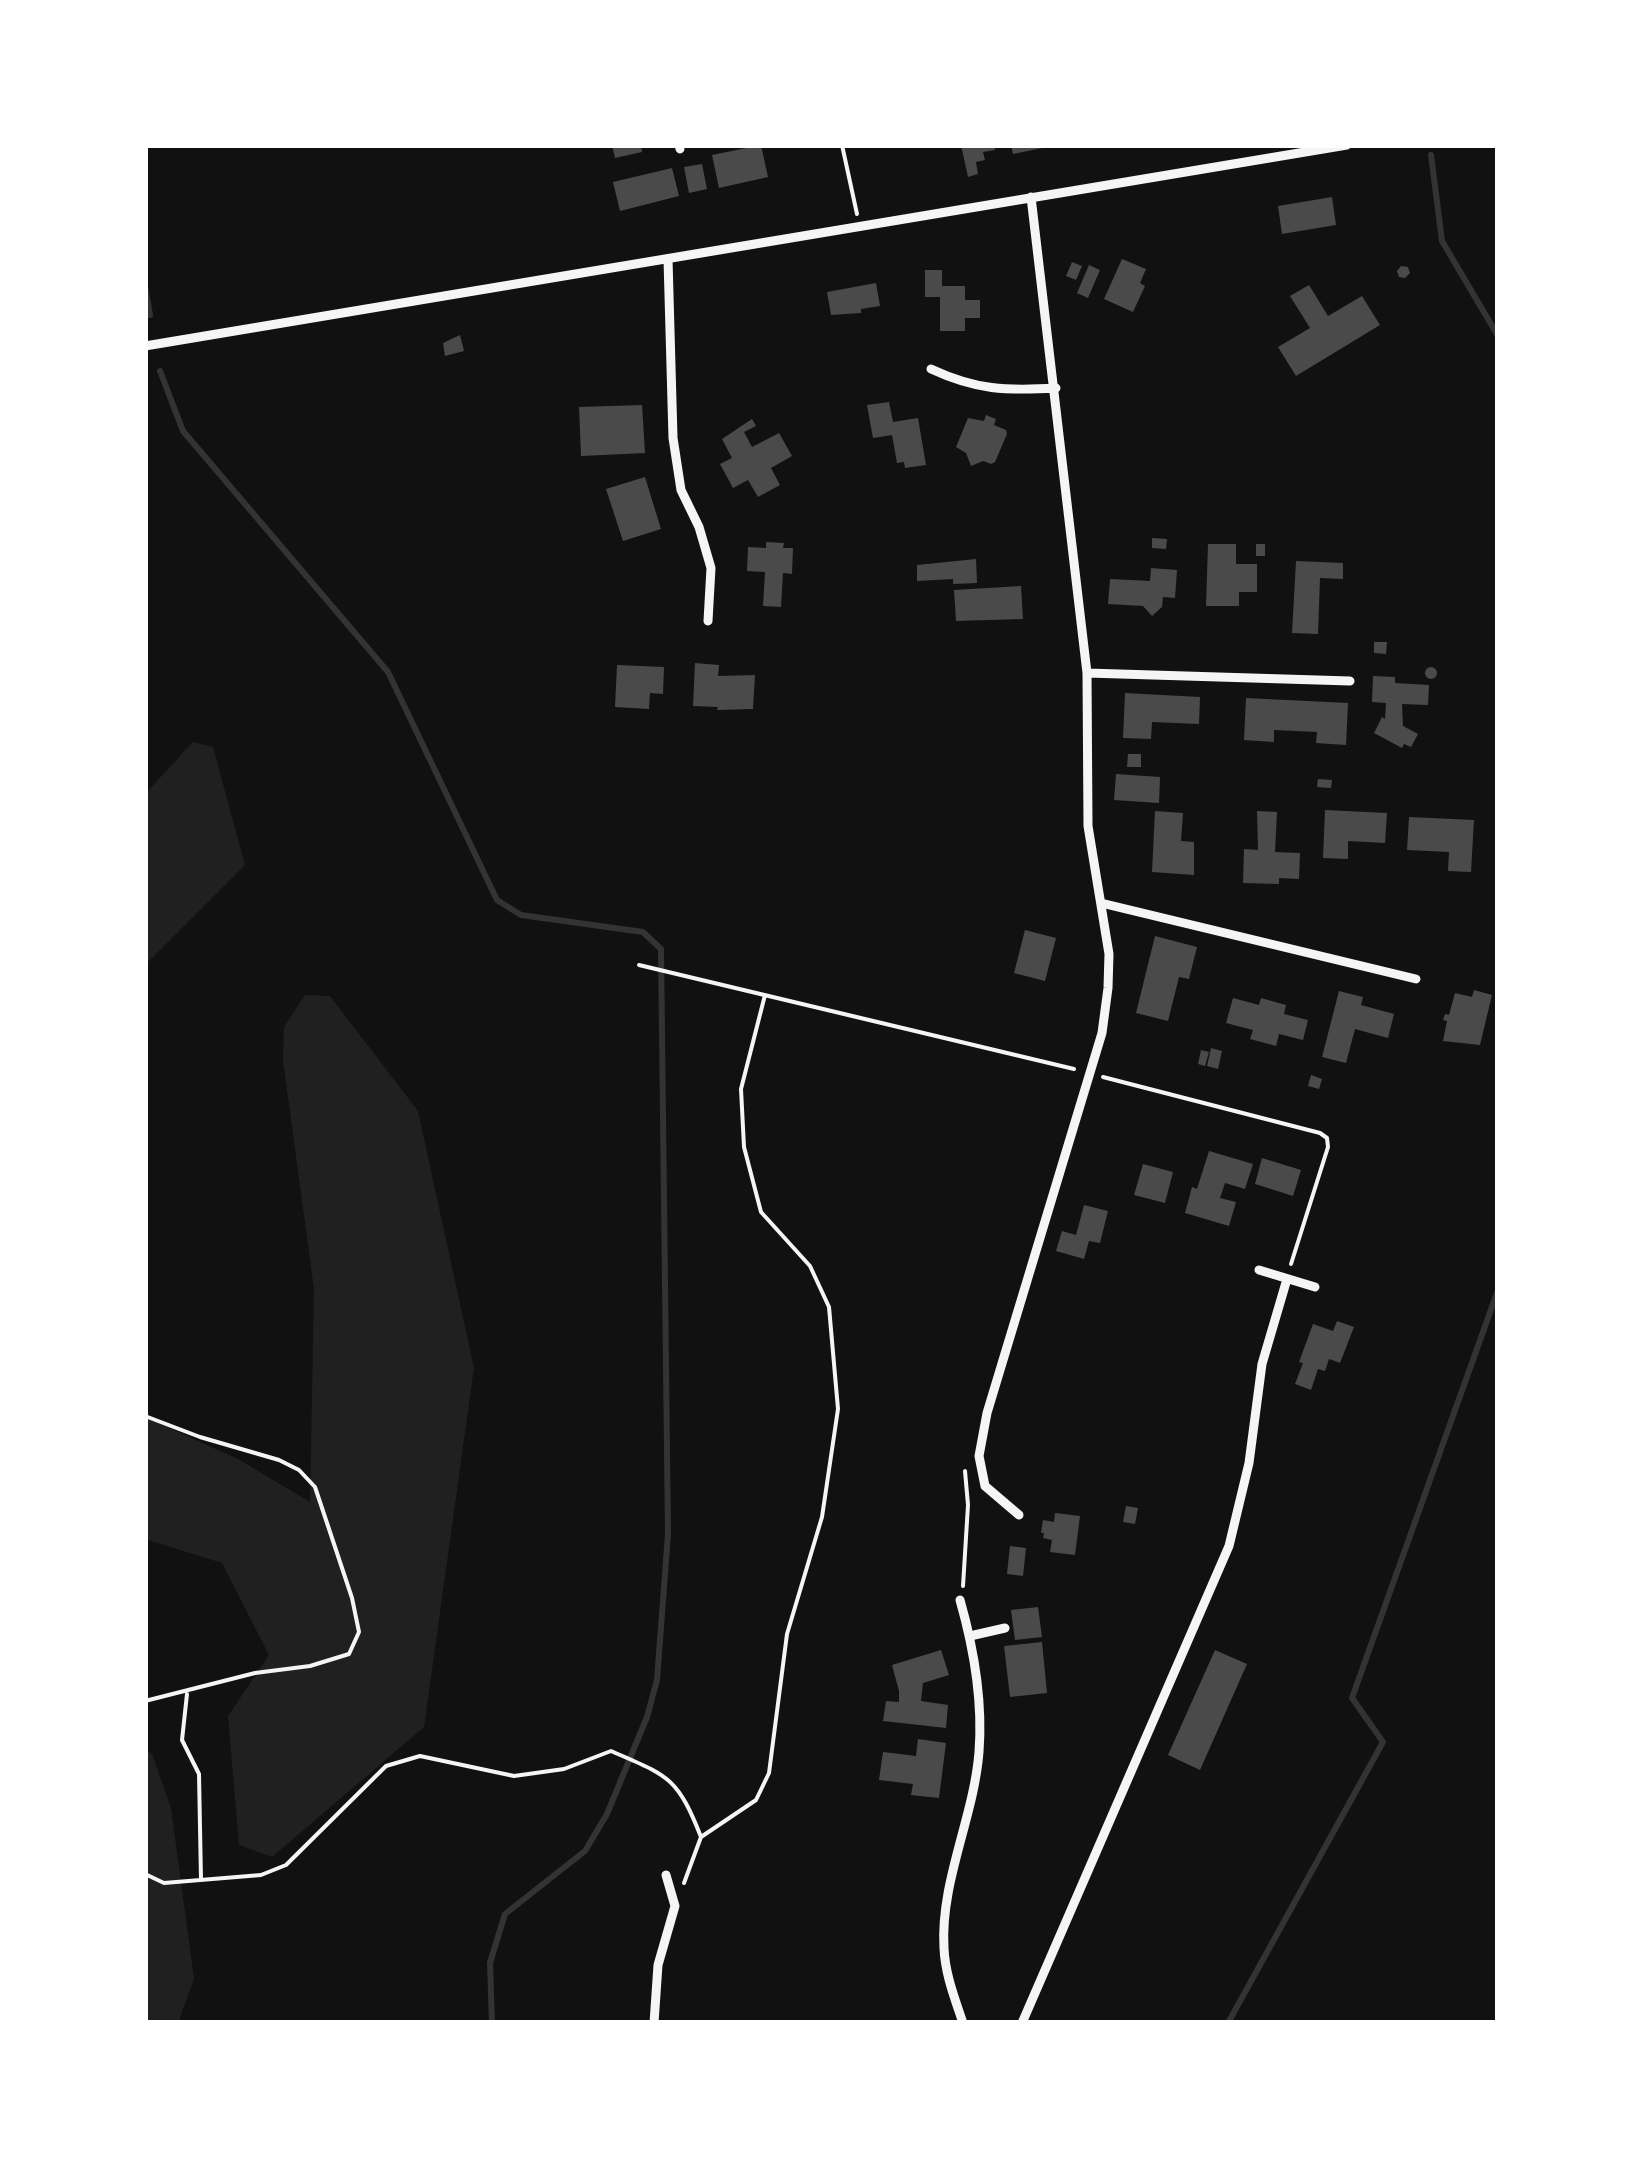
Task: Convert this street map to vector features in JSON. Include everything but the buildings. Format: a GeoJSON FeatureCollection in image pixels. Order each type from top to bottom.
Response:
{"type":"FeatureCollection","features":[{"type":"Feature","properties":{"kind":"street"},"geometry":{"type":"LineString","coordinates":[[145,346],[1347,145]]}},
{"type":"Feature","properties":{"kind":"street"},"geometry":{"type":"LineString","coordinates":[[1020,1516],[985,1486],[979,1456],[986,1413],[1102,1033],[1109,954],[1088,826],[1087,673],[1031,197]]}},
{"type":"Feature","properties":{"kind":"street"},"geometry":{"type":"LineString","coordinates":[[668,259],[673,438],[681,490],[700,526],[711,568],[708,621]]}},
{"type":"Feature","properties":{"kind":"street"},"geometry":{"type":"LineString","coordinates":[[930,369],[962,383],[1002,391],[1056,388]]}},
{"type":"Feature","properties":{"kind":"street"},"geometry":{"type":"LineString","coordinates":[[1087,673],[1350,681]]}},
{"type":"Feature","properties":{"kind":"street"},"geometry":{"type":"LineString","coordinates":[[1101,904],[1416,980]]}},
{"type":"Feature","properties":{"kind":"street"},"geometry":{"type":"LineString","coordinates":[[1259,1270],[1315,1287]]}},
{"type":"Feature","properties":{"kind":"street"},"geometry":{"type":"LineString","coordinates":[[1022,2023],[1228,1546],[1249,1463],[1262,1364],[1287,1278]]}},
{"type":"Feature","properties":{"kind":"street"},"geometry":{"type":"LineString","coordinates":[[960,1600],[980,1701],[979,1755],[947,1906],[944,1949],[963,2023]]}},
{"type":"Feature","properties":{"kind":"street"},"geometry":{"type":"LineString","coordinates":[[970,1636],[1005,1628]]}},
{"type":"Feature","properties":{"kind":"street"},"geometry":{"type":"LineString","coordinates":[[654,2023],[658,1965],[675,1906],[666,1875]]}},
{"type":"Feature","properties":{"kind":"path"},"geometry":{"type":"LineString","coordinates":[[842,145],[860,226]]}},
{"type":"Feature","properties":{"kind":"path"},"geometry":{"type":"LineString","coordinates":[[639,964],[1320,1132],[1327,1138],[1328,1147],[1287,1278]]}},
{"type":"Feature","properties":{"kind":"path"},"geometry":{"type":"LineString","coordinates":[[675,1906],[701,1837],[756,1800],[769,1773],[787,1634],[822,1518],[838,1409],[829,1307],[810,1266],[762,1212],[744,1147],[741,1089],[764,995]]}},
{"type":"Feature","properties":{"kind":"path"},"geometry":{"type":"LineString","coordinates":[[145,1416],[299,1470],[315,1487],[352,1598],[359,1632],[349,1654],[145,1701]]}},
{"type":"Feature","properties":{"kind":"path"},"geometry":{"type":"LineString","coordinates":[[960,1600],[968,1505],[965,1470]]}},
{"type":"Feature","properties":{"kind":"path"},"geometry":{"type":"LineString","coordinates":[[188,1692],[182,1740],[199,1774],[201,1880]]}},
{"type":"Feature","properties":{"kind":"path"},"geometry":{"type":"LineString","coordinates":[[145,1874],[164,1883],[261,1874],[286,1865],[386,1766],[420,1756],[514,1776],[564,1769],[611,1751],[661,1772],[686,1798],[701,1837]]}},
{"type":"Feature","properties":{"kind":"shaded area"},"geometry":{"type":"Polygon","coordinates":[[[193,742],[213,747],[245,865],[145,965],[145,794],[193,742]]]}},
{"type":"Feature","properties":{"kind":"shaded area"},"geometry":{"type":"Polygon","coordinates":[[[305,995],[330,996],[418,1111],[474,1368],[424,1727],[272,1857],[239,1845],[228,1716],[269,1655],[222,1563],[145,1539],[145,1417],[238,1459],[310,1502],[314,1289],[283,1060],[284,1027],[305,995]]]}},
{"type":"Feature","properties":{"kind":"shaded area"},"geometry":{"type":"Polygon","coordinates":[[[145,1749],[152,1754],[171,1808],[194,1979],[178,2023],[145,2023],[145,1749]]]}},
{"type":"Feature","properties":{"kind":"waterway"},"geometry":{"type":"LineString","coordinates":[[1431,155],[1442,241],[1498,336]]}},
{"type":"Feature","properties":{"kind":"waterway"},"geometry":{"type":"LineString","coordinates":[[145,286],[150,315]]}},
{"type":"Feature","properties":{"kind":"waterway"},"geometry":{"type":"LineString","coordinates":[[160,371],[183,431],[388,672],[497,900],[521,915],[643,932],[661,949],[668,1534],[657,1680],[647,1717],[607,1814],[585,1851],[505,1914],[490,1963],[492,2023]]}},
{"type":"Feature","properties":{"kind":"waterway"},"geometry":{"type":"LineString","coordinates":[[1228,2023],[1383,1742],[1352,1698],[1498,1290]]}}]}
